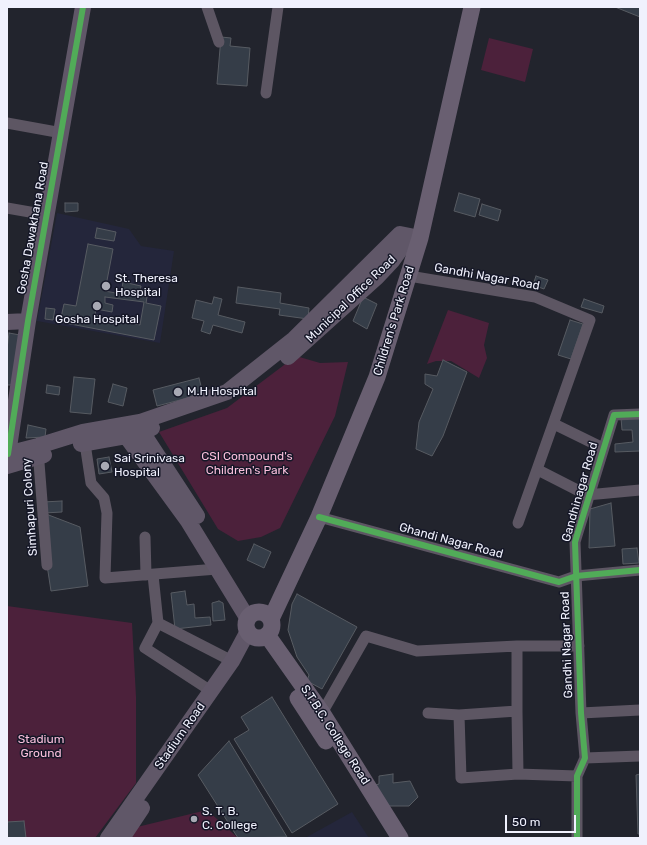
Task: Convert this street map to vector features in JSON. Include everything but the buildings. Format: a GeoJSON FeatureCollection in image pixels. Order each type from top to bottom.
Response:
{"type":"FeatureCollection","features":[{"type":"Feature","properties":{"kind":"main road","name":"Children's Park Road"},"geometry":{"type":"LineString","coordinates":[[258,625],[319,517],[377,377],[409,276],[415,237],[461,7]]}},
{"type":"Feature","properties":{"kind":"main road","name":"Children's Park Road"},"geometry":{"type":"LineString","coordinates":[[258,625],[304,527],[366,374],[415,237],[472,7]]}},
{"type":"Feature","properties":{"kind":"main road","name":"S.T.B.C. College Road"},"geometry":{"type":"LineString","coordinates":[[258,625],[322,713],[400,838]]}},
{"type":"Feature","properties":{"kind":"main road","name":"S.T.B.C. College Road"},"geometry":{"type":"LineString","coordinates":[[258,625],[387,838]]}},
{"type":"Feature","properties":{"kind":"street","name":"Gosha Dawakhana Road"},"geometry":{"type":"LineString","coordinates":[[7,458],[28,322],[83,7]]}},
{"type":"Feature","properties":{"kind":"street"},"geometry":{"type":"LineString","coordinates":[[207,7],[219,42]]}},
{"type":"Feature","properties":{"kind":"street"},"geometry":{"type":"LineString","coordinates":[[266,93],[278,7]]}},
{"type":"Feature","properties":{"kind":"street"},"geometry":{"type":"LineString","coordinates":[[7,123],[62,133]]}},
{"type":"Feature","properties":{"kind":"street"},"geometry":{"type":"LineString","coordinates":[[7,208],[46,216]]}},
{"type":"Feature","properties":{"kind":"street","name":"Municipal Office Road"},"geometry":{"type":"LineString","coordinates":[[7,458],[39,452],[84,438],[133,429],[230,401],[300,348],[377,277],[415,237]]}},
{"type":"Feature","properties":{"kind":"street","name":"Gandhi Nagar Road"},"geometry":{"type":"LineString","coordinates":[[409,276],[534,297],[590,320],[518,523]]}},
{"type":"Feature","properties":{"kind":"street"},"geometry":{"type":"LineString","coordinates":[[7,322],[28,322]]}},
{"type":"Feature","properties":{"kind":"street","name":"Gandhinagar Road"},"geometry":{"type":"LineString","coordinates":[[576,576],[574,542],[587,495],[614,415],[640,414]]}},
{"type":"Feature","properties":{"kind":"street"},"geometry":{"type":"LineString","coordinates":[[554,424],[603,448]]}},
{"type":"Feature","properties":{"kind":"street"},"geometry":{"type":"LineString","coordinates":[[133,429],[171,487],[195,513],[258,625]]}},
{"type":"Feature","properties":{"kind":"street"},"geometry":{"type":"LineString","coordinates":[[84,438],[91,483],[104,498],[107,513],[105,578],[217,569]]}},
{"type":"Feature","properties":{"kind":"street","name":"Simhapuri Colony"},"geometry":{"type":"LineString","coordinates":[[39,452],[48,565]]}},
{"type":"Feature","properties":{"kind":"street"},"geometry":{"type":"LineString","coordinates":[[538,470],[587,495],[640,490]]}},
{"type":"Feature","properties":{"kind":"street","name":"S.T.B.C. College Road"},"geometry":{"type":"LineString","coordinates":[[171,487],[188,521],[217,569],[258,625]]}},
{"type":"Feature","properties":{"kind":"street","name":"Ghandi Nagar Road"},"geometry":{"type":"LineString","coordinates":[[319,517],[559,582],[576,576],[640,570]]}},
{"type":"Feature","properties":{"kind":"street"},"geometry":{"type":"LineString","coordinates":[[145,537],[158,622],[145,648],[212,691]]}},
{"type":"Feature","properties":{"kind":"street","name":"Gandhi Nagar Road"},"geometry":{"type":"LineString","coordinates":[[576,576],[581,713],[585,758]]}},
{"type":"Feature","properties":{"kind":"street"},"geometry":{"type":"LineString","coordinates":[[158,622],[232,661]]}},
{"type":"Feature","properties":{"kind":"street","name":"Stadium Road"},"geometry":{"type":"LineString","coordinates":[[108,838],[258,625]]}},
{"type":"Feature","properties":{"kind":"street","name":"Stadium Road"},"geometry":{"type":"LineString","coordinates":[[122,838],[236,669],[258,625]]}},
{"type":"Feature","properties":{"kind":"street"},"geometry":{"type":"LineString","coordinates":[[322,713],[366,636],[417,651],[517,646],[579,646]]}},
{"type":"Feature","properties":{"kind":"street"},"geometry":{"type":"LineString","coordinates":[[517,646],[518,774]]}},
{"type":"Feature","properties":{"kind":"street"},"geometry":{"type":"LineString","coordinates":[[581,713],[640,710]]}},
{"type":"Feature","properties":{"kind":"street"},"geometry":{"type":"LineString","coordinates":[[428,713],[459,714],[517,711]]}},
{"type":"Feature","properties":{"kind":"street"},"geometry":{"type":"LineString","coordinates":[[459,714],[461,778],[518,774],[577,776]]}},
{"type":"Feature","properties":{"kind":"street"},"geometry":{"type":"LineString","coordinates":[[576,838],[577,776],[585,758],[640,756]]}},
{"type":"Feature","properties":{"kind":"shaded area","name":"St. Theresa Hospital"},"geometry":{"type":"Polygon","coordinates":[[[57,213],[129,229],[141,246],[174,251],[160,343],[37,321],[57,213]]]}},
{"type":"Feature","properties":{"kind":"shaded area"},"geometry":{"type":"Polygon","coordinates":[[[352,812],[369,838],[305,838],[352,812]]]}},
{"type":"Feature","properties":{"kind":"green space"},"geometry":{"type":"Polygon","coordinates":[[[489,38],[533,49],[525,82],[481,70],[489,38]]]}},
{"type":"Feature","properties":{"kind":"green space"},"geometry":{"type":"Polygon","coordinates":[[[448,310],[489,323],[484,345],[487,358],[479,378],[451,361],[436,361],[427,364],[448,310]]]}},
{"type":"Feature","properties":{"kind":"green space","name":"CSI Compound's Children's Park"},"geometry":{"type":"Polygon","coordinates":[[[296,356],[320,363],[348,362],[335,416],[280,528],[261,537],[238,541],[218,529],[159,432],[227,408],[296,356]]]}},
{"type":"Feature","properties":{"kind":"green space","name":"Stadium Ground"},"geometry":{"type":"Polygon","coordinates":[[[7,606],[132,623],[136,697],[136,783],[95,838],[7,838],[7,606]]]}},
{"type":"Feature","properties":{"kind":"green space","name":"S. T. B. C. College"},"geometry":{"type":"Polygon","coordinates":[[[207,810],[238,838],[128,838],[133,828],[207,810]]]}},
{"type":"Feature","properties":{"kind":"cycle path"},"geometry":{"type":"LineString","coordinates":[[8,454],[28,321],[83,7]]}},
{"type":"Feature","properties":{"kind":"cycle path"},"geometry":{"type":"LineString","coordinates":[[577,838],[577,776],[585,758],[581,713],[575,542],[614,415],[640,414]]}},
{"type":"Feature","properties":{"kind":"cycle path"},"geometry":{"type":"LineString","coordinates":[[319,517],[559,582],[576,576],[640,570]]}},
{"type":"Feature","properties":{"kind":"place","name":"St. Theresa Hospital"},"geometry":{"type":"Point","coordinates":[106,286]}},
{"type":"Feature","properties":{"kind":"place","name":"Gosha Hospital"},"geometry":{"type":"Point","coordinates":[97,306]}},
{"type":"Feature","properties":{"kind":"place","name":"M.H Hospital"},"geometry":{"type":"Point","coordinates":[178,392]}},
{"type":"Feature","properties":{"kind":"place","name":"Sai Srinivasa Hospital"},"geometry":{"type":"Point","coordinates":[105,466]}},
{"type":"Feature","properties":{"kind":"place","name":"S. T. B. C. College"},"geometry":{"type":"Point","coordinates":[194,819]}}]}
